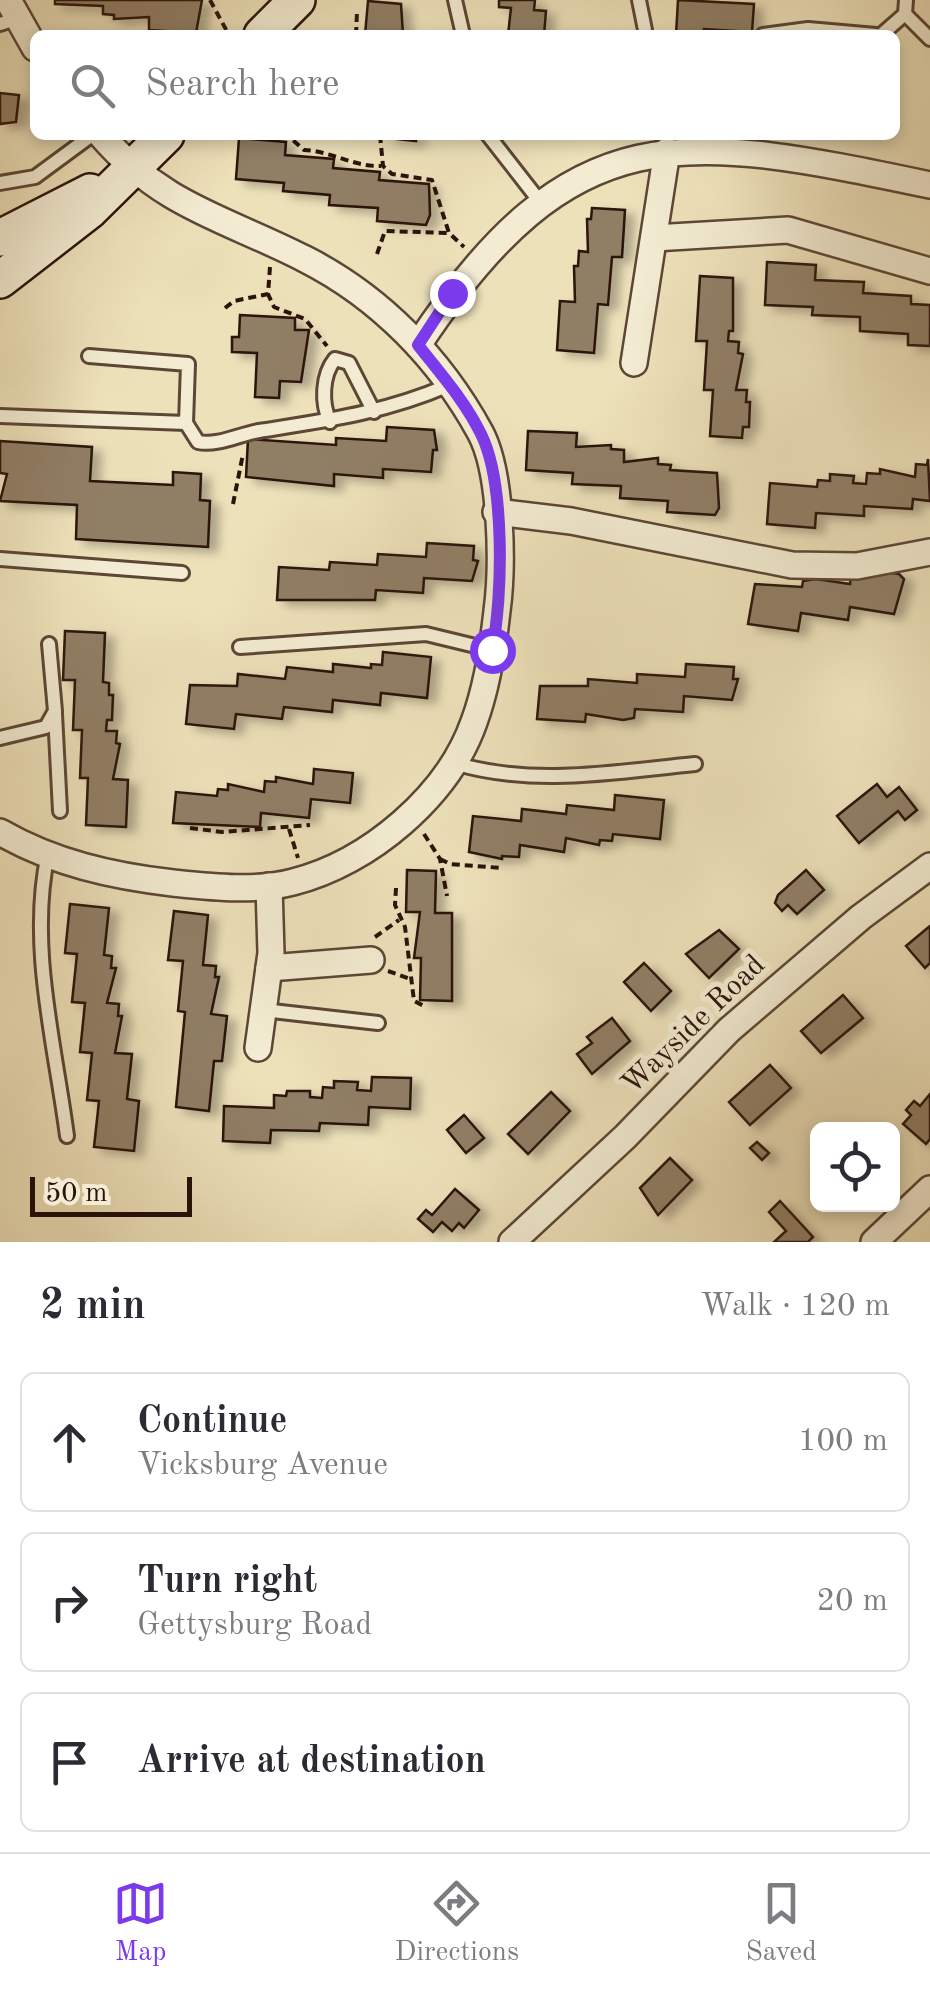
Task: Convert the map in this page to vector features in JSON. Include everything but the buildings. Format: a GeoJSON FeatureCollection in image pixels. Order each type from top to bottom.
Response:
{"type":"FeatureCollection","features":[{"type":"Feature","properties":{"kind":"street"},"geometry":{"type":"LineString","coordinates":[[267,30],[297,0]]}},
{"type":"Feature","properties":{"kind":"street"},"geometry":{"type":"LineString","coordinates":[[8,14],[30,42]]}},
{"type":"Feature","properties":{"kind":"street"},"geometry":{"type":"LineString","coordinates":[[0,832],[48,854],[118,876],[216,887],[268,886],[323,872],[356,856],[411,812],[454,763],[474,722],[492,650],[501,580],[496,512],[484,437],[449,385],[386,311],[320,267],[197,211],[131,170],[105,140]]}},
{"type":"Feature","properties":{"kind":"street"},"geometry":{"type":"LineString","coordinates":[[0,280],[48,246],[161,140]]}},
{"type":"Feature","properties":{"kind":"street"},"geometry":{"type":"LineString","coordinates":[[418,345],[480,259],[541,203],[586,175],[624,159],[668,150],[789,155],[930,185]]}},
{"type":"Feature","properties":{"kind":"street"},"geometry":{"type":"LineString","coordinates":[[634,364],[668,150]]}},
{"type":"Feature","properties":{"kind":"street"},"geometry":{"type":"LineString","coordinates":[[0,238],[131,170]]}},
{"type":"Feature","properties":{"kind":"street"},"geometry":{"type":"LineString","coordinates":[[654,238],[788,230],[930,271]]}},
{"type":"Feature","properties":{"kind":"street"},"geometry":{"type":"LineString","coordinates":[[496,512],[571,521],[724,554],[818,567],[930,552]]}},
{"type":"Feature","properties":{"kind":"street","name":"Wayside Road"},"geometry":{"type":"LineString","coordinates":[[512,1242],[625,1137],[729,1030],[861,917],[930,866]]}},
{"type":"Feature","properties":{"kind":"street"},"geometry":{"type":"LineString","coordinates":[[258,1048],[269,968],[268,886]]}},
{"type":"Feature","properties":{"kind":"street"},"geometry":{"type":"LineString","coordinates":[[269,968],[371,960]]}},
{"type":"Feature","properties":{"kind":"street"},"geometry":{"type":"LineString","coordinates":[[874,1242],[930,1189]]}},
{"type":"Feature","properties":{"kind":"lane"},"geometry":{"type":"LineString","coordinates":[[455,0],[462,30]]}},
{"type":"Feature","properties":{"kind":"lane"},"geometry":{"type":"LineString","coordinates":[[638,0],[645,30]]}},
{"type":"Feature","properties":{"kind":"lane"},"geometry":{"type":"LineString","coordinates":[[883,30],[906,7],[930,38]]}},
{"type":"Feature","properties":{"kind":"lane"},"geometry":{"type":"LineString","coordinates":[[0,183],[35,177],[85,140]]}},
{"type":"Feature","properties":{"kind":"lane"},"geometry":{"type":"LineString","coordinates":[[492,140],[541,203]]}},
{"type":"Feature","properties":{"kind":"lane"},"geometry":{"type":"LineString","coordinates":[[89,356],[188,364],[186,423],[198,442],[207,444],[374,412],[449,385]]}},
{"type":"Feature","properties":{"kind":"lane"},"geometry":{"type":"LineString","coordinates":[[330,422],[324,410],[327,369],[335,358],[349,364],[374,412]]}},
{"type":"Feature","properties":{"kind":"lane"},"geometry":{"type":"LineString","coordinates":[[0,416],[186,423]]}},
{"type":"Feature","properties":{"kind":"lane"},"geometry":{"type":"LineString","coordinates":[[0,560],[182,573]]}},
{"type":"Feature","properties":{"kind":"lane"},"geometry":{"type":"LineString","coordinates":[[240,647],[426,634],[492,650]]}},
{"type":"Feature","properties":{"kind":"lane"},"geometry":{"type":"LineString","coordinates":[[49,644],[60,812]]}},
{"type":"Feature","properties":{"kind":"lane"},"geometry":{"type":"LineString","coordinates":[[0,738],[46,727],[55,711]]}},
{"type":"Feature","properties":{"kind":"lane"},"geometry":{"type":"LineString","coordinates":[[454,763],[492,775],[567,777],[695,764]]}},
{"type":"Feature","properties":{"kind":"lane"},"geometry":{"type":"LineString","coordinates":[[48,854],[39,893],[39,944],[67,1136]]}},
{"type":"Feature","properties":{"kind":"lane"},"geometry":{"type":"LineString","coordinates":[[263,1010],[378,1023]]}},
{"type":"Feature","properties":{"kind":"path"},"geometry":{"type":"LineString","coordinates":[[210,0],[226,30]]}},
{"type":"Feature","properties":{"kind":"path"},"geometry":{"type":"LineString","coordinates":[[356,30],[357,12]]}},
{"type":"Feature","properties":{"kind":"path"},"geometry":{"type":"LineString","coordinates":[[293,140],[304,150],[326,151],[368,166],[383,166],[392,174],[432,180],[449,234],[480,259]]}},
{"type":"Feature","properties":{"kind":"path"},"geometry":{"type":"LineString","coordinates":[[380,140],[383,166]]}},
{"type":"Feature","properties":{"kind":"path"},"geometry":{"type":"LineString","coordinates":[[377,254],[385,231],[449,234]]}},
{"type":"Feature","properties":{"kind":"path"},"geometry":{"type":"LineString","coordinates":[[271,262],[268,294],[274,307],[305,318],[335,358]]}},
{"type":"Feature","properties":{"kind":"path"},"geometry":{"type":"LineString","coordinates":[[225,308],[234,300],[268,294]]}},
{"type":"Feature","properties":{"kind":"path"},"geometry":{"type":"LineString","coordinates":[[234,504],[246,434]]}},
{"type":"Feature","properties":{"kind":"path"},"geometry":{"type":"LineString","coordinates":[[411,812],[440,859],[447,896]]}},
{"type":"Feature","properties":{"kind":"path"},"geometry":{"type":"LineString","coordinates":[[190,828],[222,832],[310,826]]}},
{"type":"Feature","properties":{"kind":"path"},"geometry":{"type":"LineString","coordinates":[[288,827],[298,858]]}},
{"type":"Feature","properties":{"kind":"path"},"geometry":{"type":"LineString","coordinates":[[440,859],[450,864],[502,868]]}},
{"type":"Feature","properties":{"kind":"path"},"geometry":{"type":"LineString","coordinates":[[396,888],[395,905],[405,926],[414,1001],[424,1006]]}},
{"type":"Feature","properties":{"kind":"route"},"geometry":{"type":"LineString","coordinates":[[452,293],[418,345],[463,402],[484,437],[495,495],[501,580],[492,650]]}}]}
